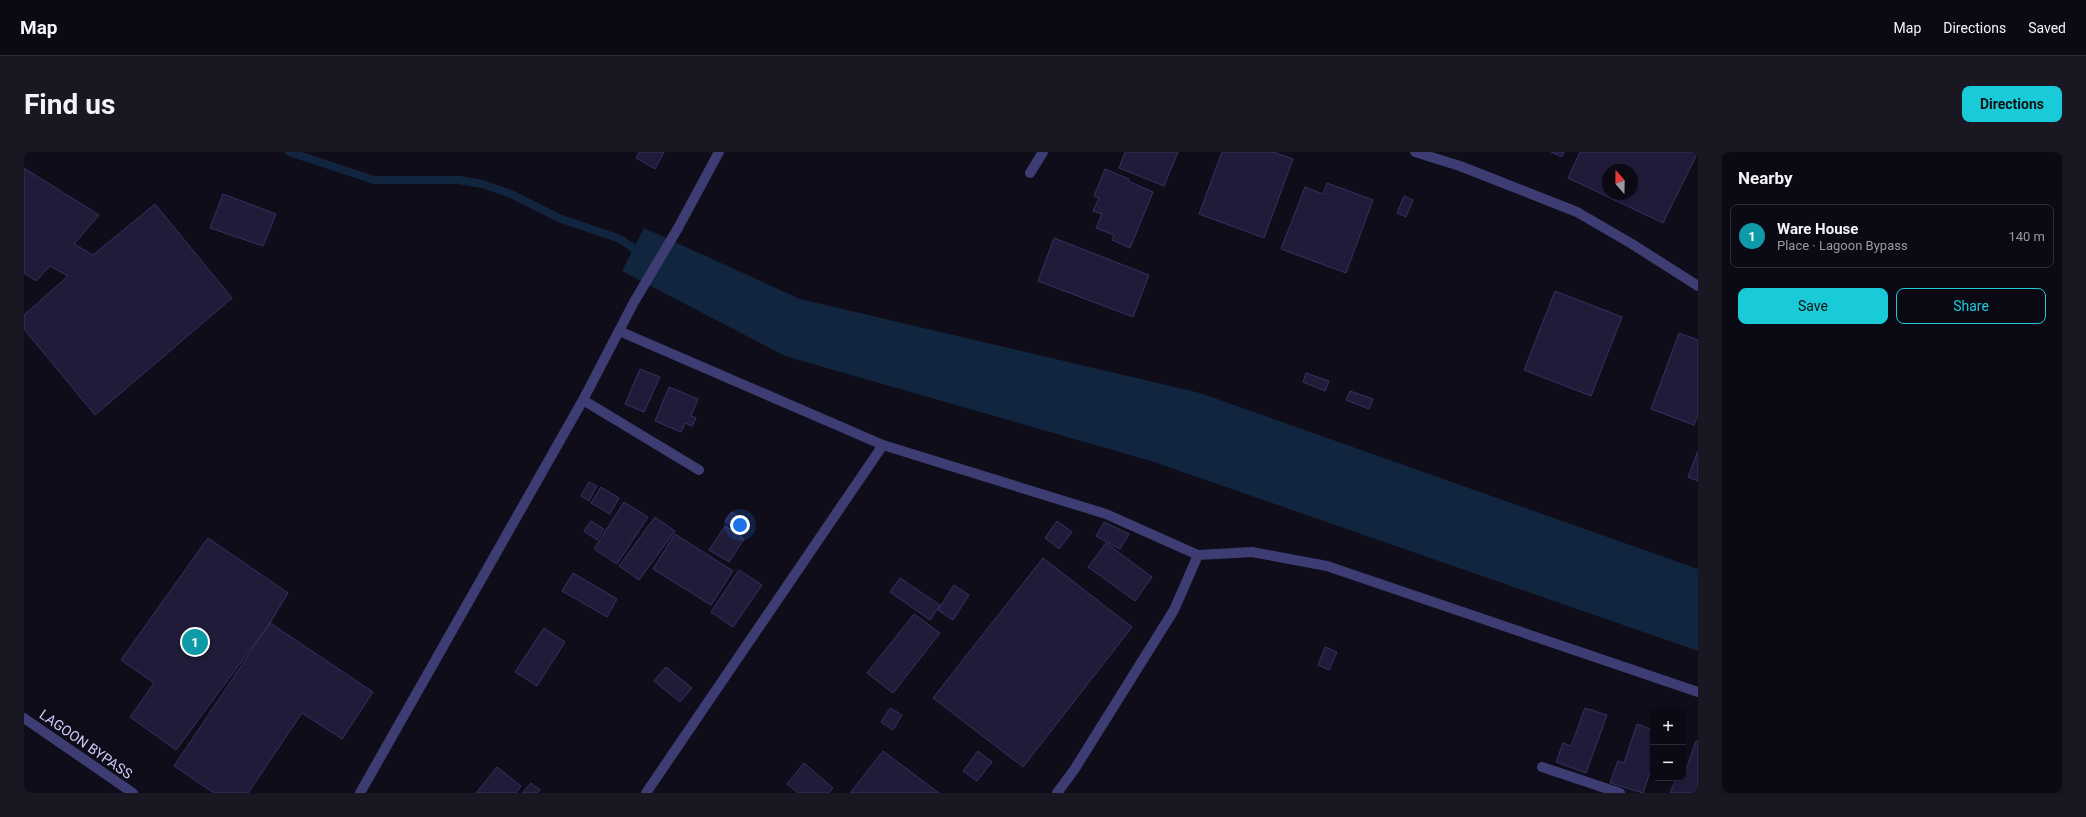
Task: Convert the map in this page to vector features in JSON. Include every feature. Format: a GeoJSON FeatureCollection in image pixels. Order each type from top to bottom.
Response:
{"type":"FeatureCollection","features":[{"type":"Feature","properties":{"kind":"street"},"geometry":{"type":"LineString","coordinates":[[360,793],[583,400],[634,302],[678,228],[719,152]]}},
{"type":"Feature","properties":{"kind":"street"},"geometry":{"type":"LineString","coordinates":[[1030,173],[1043,152]]}},
{"type":"Feature","properties":{"kind":"street"},"geometry":{"type":"LineString","coordinates":[[1415,152],[1460,166],[1577,212],[1632,244],[1698,286]]}},
{"type":"Feature","properties":{"kind":"street"},"geometry":{"type":"LineString","coordinates":[[619,331],[883,445],[1106,514],[1198,555],[1252,552],[1327,566],[1698,692]]}},
{"type":"Feature","properties":{"kind":"street"},"geometry":{"type":"LineString","coordinates":[[583,400],[699,470]]}},
{"type":"Feature","properties":{"kind":"street"},"geometry":{"type":"LineString","coordinates":[[646,793],[883,445]]}},
{"type":"Feature","properties":{"kind":"street"},"geometry":{"type":"LineString","coordinates":[[1057,793],[1074,770],[1174,610],[1189,580],[1198,555]]}},
{"type":"Feature","properties":{"kind":"street","name":"LAGOON BYPASS"},"geometry":{"type":"LineString","coordinates":[[24,718],[133,793]]}},
{"type":"Feature","properties":{"kind":"street"},"geometry":{"type":"LineString","coordinates":[[1542,767],[1620,793]]}},
{"type":"Feature","properties":{"kind":"water"},"geometry":{"type":"Polygon","coordinates":[[[644,228],[800,299],[1200,393],[1698,569],[1698,651],[1151,461],[785,356],[622,271],[644,228]]]}},
{"type":"Feature","properties":{"kind":"building"},"geometry":{"type":"Polygon","coordinates":[[[639,152],[664,152],[655,169],[636,158],[639,152]]]}},
{"type":"Feature","properties":{"kind":"building"},"geometry":{"type":"Polygon","coordinates":[[[1125,152],[1178,152],[1164,186],[1119,168],[1125,152]]]}},
{"type":"Feature","properties":{"kind":"building"},"geometry":{"type":"Polygon","coordinates":[[[1222,152],[1273,152],[1293,159],[1264,238],[1199,214],[1222,152]]]}},
{"type":"Feature","properties":{"kind":"building"},"geometry":{"type":"Polygon","coordinates":[[[1551,152],[1564,152],[1562,157],[1551,152]]]}},
{"type":"Feature","properties":{"kind":"building"},"geometry":{"type":"Polygon","coordinates":[[[1580,152],[1698,152],[1663,223],[1614,200],[1638,200],[1638,164],[1602,164],[1602,194],[1568,178],[1580,152]]]}},
{"type":"Feature","properties":{"kind":"building"},"geometry":{"type":"Polygon","coordinates":[[[24,168],[99,215],[74,244],[93,255],[155,204],[232,298],[95,415],[24,329],[24,315],[68,276],[50,266],[36,281],[24,273],[24,168]]]}},
{"type":"Feature","properties":{"kind":"building"},"geometry":{"type":"Polygon","coordinates":[[[1105,169],[1129,179],[1128,181],[1153,192],[1130,248],[1112,240],[1114,235],[1096,228],[1102,214],[1093,211],[1099,198],[1094,196],[1105,169]]]}},
{"type":"Feature","properties":{"kind":"building"},"geometry":{"type":"Polygon","coordinates":[[[1327,183],[1373,200],[1346,273],[1281,249],[1305,187],[1323,194],[1327,183]]]}},
{"type":"Feature","properties":{"kind":"building"},"geometry":{"type":"Polygon","coordinates":[[[223,194],[276,214],[263,246],[210,228],[223,194]]]}},
{"type":"Feature","properties":{"kind":"building"},"geometry":{"type":"Polygon","coordinates":[[[1404,196],[1413,200],[1406,217],[1397,213],[1404,196]]]}},
{"type":"Feature","properties":{"kind":"building"},"geometry":{"type":"Polygon","coordinates":[[[1054,238],[1149,275],[1133,317],[1038,281],[1054,238]]]}},
{"type":"Feature","properties":{"kind":"building"},"geometry":{"type":"Polygon","coordinates":[[[1555,291],[1622,317],[1591,396],[1524,370],[1555,291]]]}},
{"type":"Feature","properties":{"kind":"building"},"geometry":{"type":"Polygon","coordinates":[[[1679,333],[1698,340],[1698,415],[1694,425],[1651,409],[1679,333]]]}},
{"type":"Feature","properties":{"kind":"building"},"geometry":{"type":"Polygon","coordinates":[[[640,369],[660,377],[644,412],[625,404],[640,369]]]}},
{"type":"Feature","properties":{"kind":"building"},"geometry":{"type":"Polygon","coordinates":[[[1306,373],[1329,381],[1325,391],[1303,382],[1306,373]]]}},
{"type":"Feature","properties":{"kind":"building"},"geometry":{"type":"Polygon","coordinates":[[[669,387],[698,399],[691,416],[696,418],[692,426],[685,423],[681,432],[655,421],[669,387]]]}},
{"type":"Feature","properties":{"kind":"building"},"geometry":{"type":"Polygon","coordinates":[[[1350,391],[1373,399],[1369,409],[1346,400],[1350,391]]]}},
{"type":"Feature","properties":{"kind":"building"},"geometry":{"type":"Polygon","coordinates":[[[1698,451],[1698,481],[1688,477],[1698,451]]]}},
{"type":"Feature","properties":{"kind":"building"},"geometry":{"type":"Polygon","coordinates":[[[589,482],[597,486],[589,501],[581,496],[589,482]]]}},
{"type":"Feature","properties":{"kind":"building"},"geometry":{"type":"Polygon","coordinates":[[[601,487],[619,498],[610,514],[591,503],[601,487]]]}},
{"type":"Feature","properties":{"kind":"building"},"geometry":{"type":"Polygon","coordinates":[[[624,502],[648,517],[617,564],[594,549],[624,502]]]}},
{"type":"Feature","properties":{"kind":"building"},"geometry":{"type":"Polygon","coordinates":[[[732,512],[748,523],[741,533],[725,521],[732,512]]]}},
{"type":"Feature","properties":{"kind":"building"},"geometry":{"type":"Polygon","coordinates":[[[655,517],[675,531],[639,580],[619,566],[655,517]]]}},
{"type":"Feature","properties":{"kind":"building"},"geometry":{"type":"Polygon","coordinates":[[[591,521],[604,529],[597,540],[584,531],[591,521]]]}},
{"type":"Feature","properties":{"kind":"building"},"geometry":{"type":"Polygon","coordinates":[[[1057,521],[1072,532],[1059,549],[1045,538],[1057,521]]]}},
{"type":"Feature","properties":{"kind":"building"},"geometry":{"type":"Polygon","coordinates":[[[1104,522],[1129,534],[1120,549],[1096,536],[1104,522]]]}},
{"type":"Feature","properties":{"kind":"building"},"geometry":{"type":"Polygon","coordinates":[[[725,526],[744,539],[729,562],[709,550],[725,526]]]}},
{"type":"Feature","properties":{"kind":"building"},"geometry":{"type":"Polygon","coordinates":[[[675,534],[733,571],[711,605],[653,569],[675,534]]]}},
{"type":"Feature","properties":{"kind":"building"},"geometry":{"type":"Polygon","coordinates":[[[208,538],[288,593],[270,623],[176,750],[130,717],[154,683],[121,660],[208,538]]]}},
{"type":"Feature","properties":{"kind":"building"},"geometry":{"type":"Polygon","coordinates":[[[1106,543],[1152,577],[1135,601],[1088,567],[1106,543]]]}},
{"type":"Feature","properties":{"kind":"building"},"geometry":{"type":"Polygon","coordinates":[[[1043,558],[1132,627],[1023,767],[933,698],[1043,558]]]}},
{"type":"Feature","properties":{"kind":"building"},"geometry":{"type":"Polygon","coordinates":[[[739,570],[762,585],[733,627],[711,612],[739,570]]]}},
{"type":"Feature","properties":{"kind":"building"},"geometry":{"type":"Polygon","coordinates":[[[573,573],[617,599],[607,617],[562,591],[573,573]]]}},
{"type":"Feature","properties":{"kind":"building"},"geometry":{"type":"Polygon","coordinates":[[[900,578],[940,605],[930,620],[890,592],[900,578]]]}},
{"type":"Feature","properties":{"kind":"building"},"geometry":{"type":"Polygon","coordinates":[[[954,585],[969,595],[953,620],[938,610],[954,585]]]}},
{"type":"Feature","properties":{"kind":"building"},"geometry":{"type":"Polygon","coordinates":[[[914,614],[940,633],[893,693],[867,673],[914,614]]]}},
{"type":"Feature","properties":{"kind":"building"},"geometry":{"type":"Polygon","coordinates":[[[270,623],[373,692],[342,739],[302,713],[248,793],[214,793],[174,766],[270,623]]]}},
{"type":"Feature","properties":{"kind":"building"},"geometry":{"type":"Polygon","coordinates":[[[544,628],[565,642],[537,686],[515,672],[544,628]]]}},
{"type":"Feature","properties":{"kind":"building"},"geometry":{"type":"Polygon","coordinates":[[[1325,647],[1337,652],[1329,670],[1318,665],[1325,647]]]}},
{"type":"Feature","properties":{"kind":"building"},"geometry":{"type":"Polygon","coordinates":[[[666,667],[692,688],[680,702],[654,681],[666,667]]]}},
{"type":"Feature","properties":{"kind":"building"},"geometry":{"type":"Polygon","coordinates":[[[890,708],[902,715],[893,730],[881,722],[890,708]]]}},
{"type":"Feature","properties":{"kind":"building"},"geometry":{"type":"Polygon","coordinates":[[[1585,708],[1607,715],[1586,773],[1556,762],[1563,743],[1571,746],[1585,708]]]}},
{"type":"Feature","properties":{"kind":"building"},"geometry":{"type":"Polygon","coordinates":[[[1637,724],[1650,729],[1650,772],[1643,793],[1610,783],[1618,761],[1624,763],[1637,724]]]}},
{"type":"Feature","properties":{"kind":"building"},"geometry":{"type":"Polygon","coordinates":[[[1696,741],[1698,742],[1698,793],[1670,793],[1675,781],[1686,781],[1686,769],[1696,741]]]}},
{"type":"Feature","properties":{"kind":"building"},"geometry":{"type":"Polygon","coordinates":[[[883,751],[939,793],[850,793],[883,751]]]}},
{"type":"Feature","properties":{"kind":"building"},"geometry":{"type":"Polygon","coordinates":[[[978,751],[992,762],[977,781],[963,771],[978,751]]]}},
{"type":"Feature","properties":{"kind":"building"},"geometry":{"type":"Polygon","coordinates":[[[804,763],[833,788],[829,793],[798,793],[787,784],[804,763]]]}},
{"type":"Feature","properties":{"kind":"building"},"geometry":{"type":"Polygon","coordinates":[[[497,767],[521,786],[516,793],[476,793],[497,767]]]}},
{"type":"Feature","properties":{"kind":"building"},"geometry":{"type":"Polygon","coordinates":[[[531,783],[540,790],[537,793],[522,793],[531,783]]]}},
{"type":"Feature","properties":{"kind":"waterway"},"geometry":{"type":"LineString","coordinates":[[289,152],[374,180],[459,180],[482,184],[511,194],[559,218],[620,239],[642,254]]}},
{"type":"Feature","properties":{"kind":"place","name":"Ware House"},"geometry":{"type":"Point","coordinates":[195,642]}}]}
